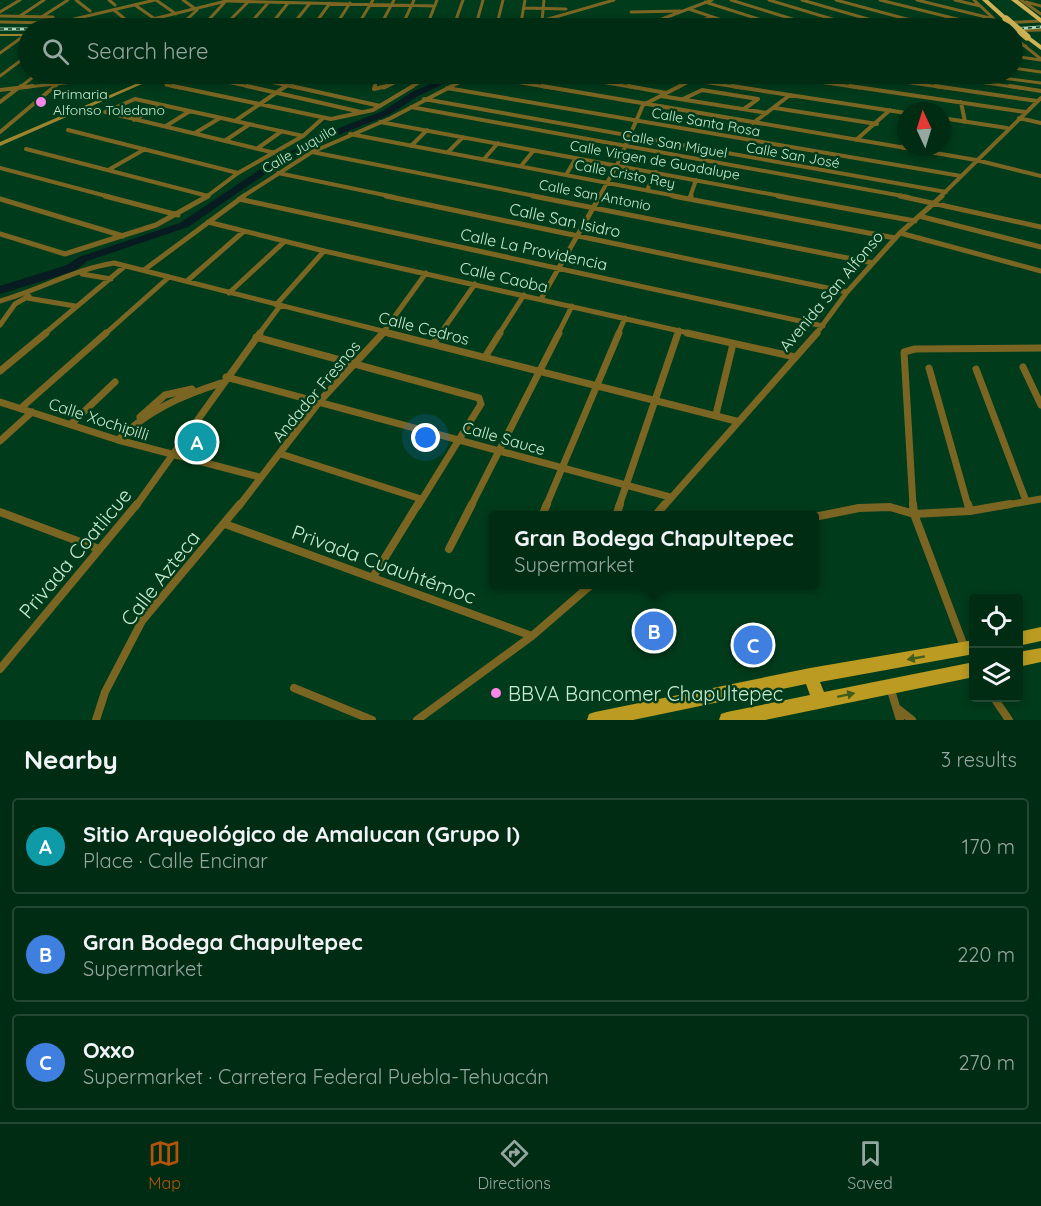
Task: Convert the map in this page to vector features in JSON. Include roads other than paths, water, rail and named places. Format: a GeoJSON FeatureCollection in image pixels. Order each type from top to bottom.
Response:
{"type":"FeatureCollection","features":[{"type":"Feature","properties":{"kind":"highway"},"geometry":{"type":"LineString","coordinates":[[986,0],[1005,18]]}},
{"type":"Feature","properties":{"kind":"highway"},"geometry":{"type":"LineString","coordinates":[[1014,0],[1040,19]]}},
{"type":"Feature","properties":{"kind":"highway"},"geometry":{"type":"LineString","coordinates":[[1023,33],[1041,48]]}},
{"type":"Feature","properties":{"kind":"main road"},"geometry":{"type":"LineString","coordinates":[[1023,638],[1041,634]]}},
{"type":"Feature","properties":{"kind":"main road"},"geometry":{"type":"LineString","coordinates":[[596,720],[810,676],[969,648]]}},
{"type":"Feature","properties":{"kind":"main road"},"geometry":{"type":"LineString","coordinates":[[1023,659],[1041,655]]}},
{"type":"Feature","properties":{"kind":"main road"},"geometry":{"type":"LineString","coordinates":[[727,720],[969,670]]}},
{"type":"Feature","properties":{"kind":"main road"},"geometry":{"type":"LineString","coordinates":[[810,676],[820,700]]}},
{"type":"Feature","properties":{"kind":"street"},"geometry":{"type":"LineString","coordinates":[[0,14],[20,0]]}},
{"type":"Feature","properties":{"kind":"street"},"geometry":{"type":"LineString","coordinates":[[19,16],[44,0]]}},
{"type":"Feature","properties":{"kind":"street"},"geometry":{"type":"LineString","coordinates":[[42,17],[68,0]]}},
{"type":"Feature","properties":{"kind":"street"},"geometry":{"type":"LineString","coordinates":[[76,0],[90,11]]}},
{"type":"Feature","properties":{"kind":"street"},"geometry":{"type":"LineString","coordinates":[[79,18],[155,0],[176,14]]}},
{"type":"Feature","properties":{"kind":"street"},"geometry":{"type":"LineString","coordinates":[[183,0],[197,9]]}},
{"type":"Feature","properties":{"kind":"street"},"geometry":{"type":"LineString","coordinates":[[211,0],[217,4]]}},
{"type":"Feature","properties":{"kind":"street"},"geometry":{"type":"LineString","coordinates":[[159,18],[232,0]]}},
{"type":"Feature","properties":{"kind":"street"},"geometry":{"type":"LineString","coordinates":[[362,18],[374,0]]}},
{"type":"Feature","properties":{"kind":"street"},"geometry":{"type":"LineString","coordinates":[[384,18],[394,0]]}},
{"type":"Feature","properties":{"kind":"street"},"geometry":{"type":"LineString","coordinates":[[406,18],[414,0]]}},
{"type":"Feature","properties":{"kind":"street"},"geometry":{"type":"LineString","coordinates":[[430,18],[437,0]]}},
{"type":"Feature","properties":{"kind":"street"},"geometry":{"type":"LineString","coordinates":[[457,18],[463,0]]}},
{"type":"Feature","properties":{"kind":"street"},"geometry":{"type":"LineString","coordinates":[[478,18],[483,0]]}},
{"type":"Feature","properties":{"kind":"street"},"geometry":{"type":"LineString","coordinates":[[498,18],[502,0]]}},
{"type":"Feature","properties":{"kind":"street"},"geometry":{"type":"LineString","coordinates":[[522,18],[525,0]]}},
{"type":"Feature","properties":{"kind":"street"},"geometry":{"type":"LineString","coordinates":[[542,18],[544,0]]}},
{"type":"Feature","properties":{"kind":"street"},"geometry":{"type":"LineString","coordinates":[[566,0],[566,15]]}},
{"type":"Feature","properties":{"kind":"street"},"geometry":{"type":"LineString","coordinates":[[554,18],[614,0]]}},
{"type":"Feature","properties":{"kind":"street"},"geometry":{"type":"LineString","coordinates":[[666,18],[712,0]]}},
{"type":"Feature","properties":{"kind":"street"},"geometry":{"type":"LineString","coordinates":[[731,0],[788,18]]}},
{"type":"Feature","properties":{"kind":"street"},"geometry":{"type":"LineString","coordinates":[[769,0],[829,18]]}},
{"type":"Feature","properties":{"kind":"street"},"geometry":{"type":"LineString","coordinates":[[802,0],[864,18]]}},
{"type":"Feature","properties":{"kind":"street"},"geometry":{"type":"LineString","coordinates":[[836,0],[902,18]]}},
{"type":"Feature","properties":{"kind":"street"},"geometry":{"type":"LineString","coordinates":[[880,0],[953,18]]}},
{"type":"Feature","properties":{"kind":"street"},"geometry":{"type":"LineString","coordinates":[[917,0],[990,18]]}},
{"type":"Feature","properties":{"kind":"street"},"geometry":{"type":"LineString","coordinates":[[955,0],[980,6]]}},
{"type":"Feature","properties":{"kind":"street"},"geometry":{"type":"LineString","coordinates":[[974,0],[993,18]]}},
{"type":"Feature","properties":{"kind":"street"},"geometry":{"type":"LineString","coordinates":[[210,18],[226,1],[351,2],[435,6]]}},
{"type":"Feature","properties":{"kind":"street"},"geometry":{"type":"LineString","coordinates":[[1022,1],[1040,19]]}},
{"type":"Feature","properties":{"kind":"street"},"geometry":{"type":"LineString","coordinates":[[1022,1],[1041,6]]}},
{"type":"Feature","properties":{"kind":"street"},"geometry":{"type":"LineString","coordinates":[[232,18],[248,2]]}},
{"type":"Feature","properties":{"kind":"street"},"geometry":{"type":"LineString","coordinates":[[298,18],[310,2]]}},
{"type":"Feature","properties":{"kind":"street"},"geometry":{"type":"LineString","coordinates":[[319,18],[331,2]]}},
{"type":"Feature","properties":{"kind":"street"},"geometry":{"type":"LineString","coordinates":[[340,18],[351,2]]}},
{"type":"Feature","properties":{"kind":"street"},"geometry":{"type":"LineString","coordinates":[[255,18],[268,3]]}},
{"type":"Feature","properties":{"kind":"street"},"geometry":{"type":"LineString","coordinates":[[276,18],[288,3]]}},
{"type":"Feature","properties":{"kind":"street"},"geometry":{"type":"LineString","coordinates":[[705,3],[754,18]]}},
{"type":"Feature","properties":{"kind":"street"},"geometry":{"type":"LineString","coordinates":[[135,5],[154,18]]}},
{"type":"Feature","properties":{"kind":"street"},"geometry":{"type":"LineString","coordinates":[[524,8],[566,9]]}},
{"type":"Feature","properties":{"kind":"street"},"geometry":{"type":"LineString","coordinates":[[189,18],[197,9]]}},
{"type":"Feature","properties":{"kind":"street"},"geometry":{"type":"LineString","coordinates":[[688,9],[715,18]]}},
{"type":"Feature","properties":{"kind":"street"},"geometry":{"type":"LineString","coordinates":[[114,10],[124,18]]}},
{"type":"Feature","properties":{"kind":"street"},"geometry":{"type":"LineString","coordinates":[[631,12],[683,11]]}},
{"type":"Feature","properties":{"kind":"street"},"geometry":{"type":"LineString","coordinates":[[0,14],[52,17]]}},
{"type":"Feature","properties":{"kind":"street"},"geometry":{"type":"LineString","coordinates":[[882,18],[891,15]]}},
{"type":"Feature","properties":{"kind":"street"},"geometry":{"type":"LineString","coordinates":[[1023,21],[1040,19]]}},
{"type":"Feature","properties":{"kind":"street"},"geometry":{"type":"LineString","coordinates":[[0,22],[18,22]]}},
{"type":"Feature","properties":{"kind":"street"},"geometry":{"type":"LineString","coordinates":[[1023,31],[1041,30]]}},
{"type":"Feature","properties":{"kind":"street"},"geometry":{"type":"LineString","coordinates":[[0,33],[18,34]]}},
{"type":"Feature","properties":{"kind":"street"},"geometry":{"type":"LineString","coordinates":[[0,53],[18,41]]}},
{"type":"Feature","properties":{"kind":"street"},"geometry":{"type":"LineString","coordinates":[[1023,44],[1041,59]]}},
{"type":"Feature","properties":{"kind":"street"},"geometry":{"type":"LineString","coordinates":[[1023,57],[1041,59]]}},
{"type":"Feature","properties":{"kind":"street"},"geometry":{"type":"LineString","coordinates":[[0,76],[18,62]]}},
{"type":"Feature","properties":{"kind":"street"},"geometry":{"type":"LineString","coordinates":[[1023,70],[1041,72]]}},
{"type":"Feature","properties":{"kind":"street"},"geometry":{"type":"LineString","coordinates":[[1023,81],[1041,83]]}},
{"type":"Feature","properties":{"kind":"street"},"geometry":{"type":"LineString","coordinates":[[0,102],[23,84]]}},
{"type":"Feature","properties":{"kind":"street"},"geometry":{"type":"LineString","coordinates":[[0,90],[58,84]]}},
{"type":"Feature","properties":{"kind":"street"},"geometry":{"type":"LineString","coordinates":[[0,132],[58,84]]}},
{"type":"Feature","properties":{"kind":"street"},"geometry":{"type":"LineString","coordinates":[[0,142],[132,84]]}},
{"type":"Feature","properties":{"kind":"street"},"geometry":{"type":"LineString","coordinates":[[0,142],[138,84]]}},
{"type":"Feature","properties":{"kind":"street"},"geometry":{"type":"LineString","coordinates":[[239,84],[363,113]]}},
{"type":"Feature","properties":{"kind":"street"},"geometry":{"type":"LineString","coordinates":[[283,84],[380,106]]}},
{"type":"Feature","properties":{"kind":"street"},"geometry":{"type":"LineString","coordinates":[[376,84],[374,89],[382,89],[392,84]]}},
{"type":"Feature","properties":{"kind":"street"},"geometry":{"type":"LineString","coordinates":[[166,85],[322,119],[363,113],[380,106],[417,84]]}},
{"type":"Feature","properties":{"kind":"street","name":"Calle Juquila"},"geometry":{"type":"LineString","coordinates":[[144,270],[239,199],[312,152],[380,122],[391,121],[424,99],[456,84]]}},
{"type":"Feature","properties":{"kind":"street"},"geometry":{"type":"LineString","coordinates":[[531,84],[897,147]]}},
{"type":"Feature","properties":{"kind":"street"},"geometry":{"type":"LineString","coordinates":[[613,84],[666,93]]}},
{"type":"Feature","properties":{"kind":"street"},"geometry":{"type":"LineString","coordinates":[[541,299],[617,165],[627,136],[643,105],[685,84]]}},
{"type":"Feature","properties":{"kind":"street"},"geometry":{"type":"LineString","coordinates":[[719,84],[897,111]]}},
{"type":"Feature","properties":{"kind":"street"},"geometry":{"type":"LineString","coordinates":[[835,84],[1025,112]]}},
{"type":"Feature","properties":{"kind":"street"},"geometry":{"type":"LineString","coordinates":[[925,84],[1039,99]]}},
{"type":"Feature","properties":{"kind":"street"},"geometry":{"type":"LineString","coordinates":[[993,84],[1041,91]]}},
{"type":"Feature","properties":{"kind":"street"},"geometry":{"type":"LineString","coordinates":[[235,121],[288,85]]}},
{"type":"Feature","properties":{"kind":"street","name":"Calle Santa Rosa"},"geometry":{"type":"LineString","coordinates":[[447,88],[961,176]]}},
{"type":"Feature","properties":{"kind":"street"},"geometry":{"type":"LineString","coordinates":[[683,99],[702,90],[758,99],[744,109]]}},
{"type":"Feature","properties":{"kind":"street"},"geometry":{"type":"LineString","coordinates":[[752,123],[790,95]]}},
{"type":"Feature","properties":{"kind":"street"},"geometry":{"type":"LineString","coordinates":[[660,96],[767,113]]}},
{"type":"Feature","properties":{"kind":"street"},"geometry":{"type":"LineString","coordinates":[[276,153],[105,112],[132,99],[303,136]]}},
{"type":"Feature","properties":{"kind":"street","name":"Calle San José"},"geometry":{"type":"LineString","coordinates":[[424,99],[946,192]]}},
{"type":"Feature","properties":{"kind":"street","name":"Avenida San Alfonso"},"geometry":{"type":"LineString","coordinates":[[659,511],[736,421],[823,326],[873,263],[1007,128],[1039,99]]}},
{"type":"Feature","properties":{"kind":"street"},"geometry":{"type":"LineString","coordinates":[[961,102],[965,122]]}},
{"type":"Feature","properties":{"kind":"street"},"geometry":{"type":"LineString","coordinates":[[134,120],[161,105]]}},
{"type":"Feature","properties":{"kind":"street","name":"Calle San Miguel"},"geometry":{"type":"LineString","coordinates":[[411,107],[935,202]]}},
{"type":"Feature","properties":{"kind":"street"},"geometry":{"type":"LineString","coordinates":[[775,108],[877,124]]}},
{"type":"Feature","properties":{"kind":"street"},"geometry":{"type":"LineString","coordinates":[[856,140],[877,124],[890,110]]}},
{"type":"Feature","properties":{"kind":"street"},"geometry":{"type":"LineString","coordinates":[[165,127],[190,111]]}},
{"type":"Feature","properties":{"kind":"street"},"geometry":{"type":"LineString","coordinates":[[195,133],[220,117]]}},
{"type":"Feature","properties":{"kind":"street"},"geometry":{"type":"LineString","coordinates":[[1019,118],[1041,123]]}},
{"type":"Feature","properties":{"kind":"street"},"geometry":{"type":"LineString","coordinates":[[0,234],[65,254],[123,236],[178,215],[238,173],[303,136],[322,119]]}},
{"type":"Feature","properties":{"kind":"street"},"geometry":{"type":"LineString","coordinates":[[951,120],[1007,128]]}},
{"type":"Feature","properties":{"kind":"street","name":"Calle Virgen de Guadalupe"},"geometry":{"type":"LineString","coordinates":[[391,121],[426,130],[576,158],[917,218],[1041,248]]}},
{"type":"Feature","properties":{"kind":"street"},"geometry":{"type":"LineString","coordinates":[[226,140],[250,124]]}},
{"type":"Feature","properties":{"kind":"street"},"geometry":{"type":"LineString","coordinates":[[68,130],[238,173]]}},
{"type":"Feature","properties":{"kind":"street"},"geometry":{"type":"LineString","coordinates":[[411,146],[426,130]]}},
{"type":"Feature","properties":{"kind":"street"},"geometry":{"type":"LineString","coordinates":[[258,148],[282,131]]}},
{"type":"Feature","properties":{"kind":"street","name":"Calle Cristo Rey"},"geometry":{"type":"LineString","coordinates":[[350,134],[898,236],[1041,271]]}},
{"type":"Feature","properties":{"kind":"street"},"geometry":{"type":"LineString","coordinates":[[448,152],[463,137]]}},
{"type":"Feature","properties":{"kind":"street"},"geometry":{"type":"LineString","coordinates":[[484,159],[498,143]]}},
{"type":"Feature","properties":{"kind":"street"},"geometry":{"type":"LineString","coordinates":[[26,149],[208,196]]}},
{"type":"Feature","properties":{"kind":"street"},"geometry":{"type":"LineString","coordinates":[[110,169],[146,149]]}},
{"type":"Feature","properties":{"kind":"street"},"geometry":{"type":"LineString","coordinates":[[521,166],[534,150]]}},
{"type":"Feature","properties":{"kind":"street","name":"Calle San Antonio"},"geometry":{"type":"LineString","coordinates":[[312,152],[873,263]]}},
{"type":"Feature","properties":{"kind":"street"},"geometry":{"type":"LineString","coordinates":[[951,156],[1041,176]]}},
{"type":"Feature","properties":{"kind":"street"},"geometry":{"type":"LineString","coordinates":[[566,175],[576,158]]}},
{"type":"Feature","properties":{"kind":"street"},"geometry":{"type":"LineString","coordinates":[[0,168],[178,215]]}},
{"type":"Feature","properties":{"kind":"street"},"geometry":{"type":"LineString","coordinates":[[646,190],[656,172]]}},
{"type":"Feature","properties":{"kind":"street","name":"Calle San Isidro"},"geometry":{"type":"LineString","coordinates":[[278,173],[848,292]]}},
{"type":"Feature","properties":{"kind":"street"},"geometry":{"type":"LineString","coordinates":[[690,198],[696,180]]}},
{"type":"Feature","properties":{"kind":"street"},"geometry":{"type":"LineString","coordinates":[[0,199],[123,236]]}},
{"type":"Feature","properties":{"kind":"street","name":"Calle La Providencia"},"geometry":{"type":"LineString","coordinates":[[239,199],[823,326]]}},
{"type":"Feature","properties":{"kind":"street"},"geometry":{"type":"LineString","coordinates":[[935,202],[1041,227]]}},
{"type":"Feature","properties":{"kind":"street","name":"Calle Caoba"},"geometry":{"type":"LineString","coordinates":[[208,222],[284,242],[795,357]]}},
{"type":"Feature","properties":{"kind":"street"},"geometry":{"type":"LineString","coordinates":[[187,281],[243,232]]}},
{"type":"Feature","properties":{"kind":"street"},"geometry":{"type":"LineString","coordinates":[[229,293],[284,242]]}},
{"type":"Feature","properties":{"kind":"street","name":"Privada Coatlicue"},"geometry":{"type":"LineString","coordinates":[[0,669],[174,456],[224,380],[278,306],[324,251]]}},
{"type":"Feature","properties":{"kind":"street","name":"Calle Cedros"},"geometry":{"type":"LineString","coordinates":[[81,274],[106,263],[144,270],[538,372],[716,414],[736,421]]}},
{"type":"Feature","properties":{"kind":"street"},"geometry":{"type":"LineString","coordinates":[[0,371],[125,266]]}},
{"type":"Feature","properties":{"kind":"street","name":"Andador Fresnos"},"geometry":{"type":"LineString","coordinates":[[225,524],[259,477],[281,454],[320,402],[384,332],[426,273]]}},
{"type":"Feature","properties":{"kind":"street"},"geometry":{"type":"LineString","coordinates":[[0,301],[33,292],[81,274],[111,279]]}},
{"type":"Feature","properties":{"kind":"street"},"geometry":{"type":"LineString","coordinates":[[21,408],[169,277]]}},
{"type":"Feature","properties":{"kind":"street"},"geometry":{"type":"LineString","coordinates":[[433,344],[475,284]]}},
{"type":"Feature","properties":{"kind":"street"},"geometry":{"type":"LineString","coordinates":[[0,325],[15,304],[33,292]]}},
{"type":"Feature","properties":{"kind":"street"},"geometry":{"type":"LineString","coordinates":[[485,357],[524,296]]}},
{"type":"Feature","properties":{"kind":"street"},"geometry":{"type":"LineString","coordinates":[[27,298],[75,306]]}},
{"type":"Feature","properties":{"kind":"street"},"geometry":{"type":"LineString","coordinates":[[449,549],[572,306]]}},
{"type":"Feature","properties":{"kind":"street"},"geometry":{"type":"LineString","coordinates":[[544,511],[625,318]]}},
{"type":"Feature","properties":{"kind":"street"},"geometry":{"type":"LineString","coordinates":[[618,511],[679,330]]}},
{"type":"Feature","properties":{"kind":"street"},"geometry":{"type":"LineString","coordinates":[[256,337],[479,398],[480,404],[460,439],[373,577]]}},
{"type":"Feature","properties":{"kind":"street"},"geometry":{"type":"LineString","coordinates":[[716,414],[733,344]]}},
{"type":"Feature","properties":{"kind":"street"},"geometry":{"type":"LineString","coordinates":[[969,648],[914,514],[904,352],[915,349],[1041,348]]}},
{"type":"Feature","properties":{"kind":"street"},"geometry":{"type":"LineString","coordinates":[[1023,367],[1041,405]]}},
{"type":"Feature","properties":{"kind":"street"},"geometry":{"type":"LineString","coordinates":[[929,368],[970,511]]}},
{"type":"Feature","properties":{"kind":"street"},"geometry":{"type":"LineString","coordinates":[[976,369],[1026,501]]}},
{"type":"Feature","properties":{"kind":"street"},"geometry":{"type":"LineString","coordinates":[[138,420],[202,388],[224,380]]}},
{"type":"Feature","properties":{"kind":"street","name":"Calle Sauce"},"geometry":{"type":"LineString","coordinates":[[224,380],[320,402],[670,497]]}},
{"type":"Feature","properties":{"kind":"street"},"geometry":{"type":"LineString","coordinates":[[72,423],[115,382]]}},
{"type":"Feature","properties":{"kind":"street"},"geometry":{"type":"LineString","coordinates":[[118,440],[156,400],[165,395],[202,388]]}},
{"type":"Feature","properties":{"kind":"street","name":"Calle Xochipilli"},"geometry":{"type":"LineString","coordinates":[[0,402],[72,423],[118,440],[259,477]]}},
{"type":"Feature","properties":{"kind":"street"},"geometry":{"type":"LineString","coordinates":[[0,441],[33,412]]}},
{"type":"Feature","properties":{"kind":"street"},"geometry":{"type":"LineString","coordinates":[[281,454],[421,499]]}},
{"type":"Feature","properties":{"kind":"street"},"geometry":{"type":"LineString","coordinates":[[819,516],[859,508],[890,507],[914,514],[970,511],[1041,499]]}},
{"type":"Feature","properties":{"kind":"street"},"geometry":{"type":"LineString","coordinates":[[0,512],[99,549]]}},
{"type":"Feature","properties":{"kind":"street","name":"Privada Cuauhtémoc"},"geometry":{"type":"LineString","coordinates":[[225,524],[532,636]]}},
{"type":"Feature","properties":{"kind":"street","name":"Calle Azteca"},"geometry":{"type":"LineString","coordinates":[[96,720],[105,692],[142,621],[225,524]]}},
{"type":"Feature","properties":{"kind":"street"},"geometry":{"type":"LineString","coordinates":[[417,720],[532,636],[587,589]]}},
{"type":"Feature","properties":{"kind":"street"},"geometry":{"type":"LineString","coordinates":[[890,686],[900,720]]}},
{"type":"Feature","properties":{"kind":"street"},"geometry":{"type":"LineString","coordinates":[[294,688],[372,720]]}},
{"type":"Feature","properties":{"kind":"street"},"geometry":{"type":"LineString","coordinates":[[997,702],[1009,720]]}},
{"type":"Feature","properties":{"kind":"street"},"geometry":{"type":"LineString","coordinates":[[898,709],[912,720]]}},
{"type":"Feature","properties":{"kind":"waterway"},"geometry":{"type":"LineString","coordinates":[[0,290],[71,268],[83,259],[184,225],[262,172],[301,150],[304,145],[386,113],[415,94],[438,84]]}},
{"type":"Feature","properties":{"kind":"railway"},"geometry":{"type":"LineString","coordinates":[[1023,28],[1041,27]]}},
{"type":"Feature","properties":{"kind":"railway"},"geometry":{"type":"LineString","coordinates":[[0,29],[18,29]]}},
{"type":"Feature","properties":{"kind":"place","name":"Primaria Alfonso Toledano"},"geometry":{"type":"Point","coordinates":[41,102]}},
{"type":"Feature","properties":{"kind":"place","name":"Sitio Arqueológico de Amalucan (Grupo I)"},"geometry":{"type":"Point","coordinates":[197,442]}},
{"type":"Feature","properties":{"kind":"place","name":"Gran Bodega Chapultepec"},"geometry":{"type":"Point","coordinates":[654,631]}},
{"type":"Feature","properties":{"kind":"place","name":"Oxxo"},"geometry":{"type":"Point","coordinates":[753,645]}},
{"type":"Feature","properties":{"kind":"place","name":"BBVA Bancomer Chapultepec"},"geometry":{"type":"Point","coordinates":[496,693]}}]}
